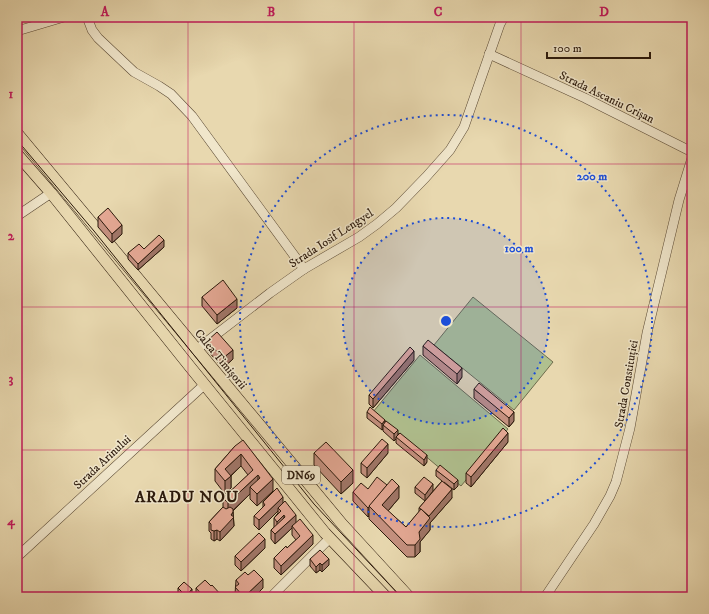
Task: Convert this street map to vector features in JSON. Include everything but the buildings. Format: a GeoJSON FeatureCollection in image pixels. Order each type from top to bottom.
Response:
{"type":"FeatureCollection","features":[{"type":"Feature","properties":{"kind":"main road","name":"Calea Timișorii"},"geometry":{"type":"LineString","coordinates":[[17,133],[342,524],[410,597]]}},
{"type":"Feature","properties":{"kind":"main road","name":"DN69"},"geometry":{"type":"LineString","coordinates":[[17,154],[51,193],[204,385],[330,538],[386,597]]}},
{"type":"Feature","properties":{"kind":"street"},"geometry":{"type":"LineString","coordinates":[[17,31],[64,17]]}},
{"type":"Feature","properties":{"kind":"street"},"geometry":{"type":"LineString","coordinates":[[87,17],[92,30],[98,38],[134,72],[160,86],[192,116],[304,269]]}},
{"type":"Feature","properties":{"kind":"street","name":"Strada Iosif Lengyel"},"geometry":{"type":"LineString","coordinates":[[196,350],[304,269],[359,237],[377,224],[396,208],[431,171],[450,150],[464,127],[489,54],[504,17]]}},
{"type":"Feature","properties":{"kind":"street","name":"Strada Ascaniu Crișan"},"geometry":{"type":"LineString","coordinates":[[489,54],[585,98],[692,152]]}},
{"type":"Feature","properties":{"kind":"street","name":"Strada Constituției"},"geometry":{"type":"LineString","coordinates":[[545,597],[594,524],[616,482],[630,428],[647,333],[679,200],[692,158]]}},
{"type":"Feature","properties":{"kind":"street"},"geometry":{"type":"LineString","coordinates":[[17,216],[51,193]]}},
{"type":"Feature","properties":{"kind":"street","name":"Strada Arinului"},"geometry":{"type":"LineString","coordinates":[[17,557],[204,385]]}},
{"type":"Feature","properties":{"kind":"street"},"geometry":{"type":"LineString","coordinates":[[271,597],[330,538]]}},
{"type":"Feature","properties":{"kind":"green space"},"geometry":{"type":"Polygon","coordinates":[[[473,297],[553,362],[514,410],[434,345],[473,297]]]}},
{"type":"Feature","properties":{"kind":"green space"},"geometry":{"type":"Polygon","coordinates":[[[420,355],[508,429],[461,486],[373,412],[420,355]]]}},
{"type":"Feature","properties":{"kind":"tram line"},"geometry":{"type":"LineString","coordinates":[[17,140],[94,231],[314,504],[401,597]]}},
{"type":"Feature","properties":{"kind":"district","name":"ARADU NOU"},"geometry":{"type":"Point","coordinates":[187,496]}}]}
